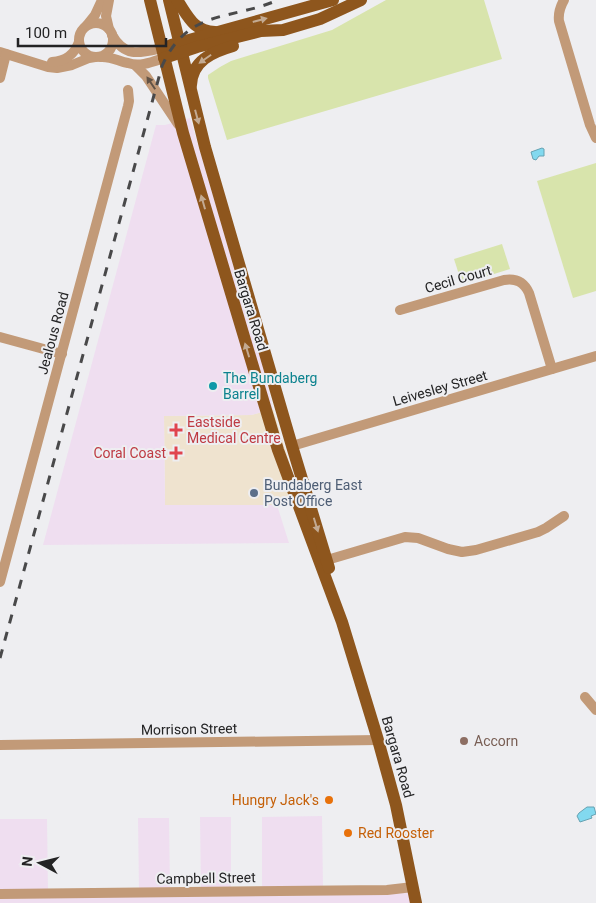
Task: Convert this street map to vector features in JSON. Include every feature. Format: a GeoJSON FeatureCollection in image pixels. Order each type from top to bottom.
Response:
{"type":"FeatureCollection","features":[{"type":"Feature","properties":{"kind":"main road","name":"Bargara Road"},"geometry":{"type":"LineString","coordinates":[[150,0],[183,134],[278,450],[323,561]]}},
{"type":"Feature","properties":{"kind":"main road","name":"Bargara Road"},"geometry":{"type":"LineString","coordinates":[[169,0],[210,162],[292,446],[323,561],[396,805],[416,903]]}},
{"type":"Feature","properties":{"kind":"main road"},"geometry":{"type":"LineString","coordinates":[[177,0],[198,28],[219,32]]}},
{"type":"Feature","properties":{"kind":"main road"},"geometry":{"type":"LineString","coordinates":[[163,53],[219,32],[334,0]]}},
{"type":"Feature","properties":{"kind":"main road"},"geometry":{"type":"LineString","coordinates":[[191,91],[191,82],[198,65],[202,60],[221,49],[269,37],[283,30],[320,19],[361,0]]}},
{"type":"Feature","properties":{"kind":"main road"},"geometry":{"type":"LineString","coordinates":[[180,47],[261,31],[283,30]]}},
{"type":"Feature","properties":{"kind":"main road"},"geometry":{"type":"LineString","coordinates":[[278,450],[292,446]]}},
{"type":"Feature","properties":{"kind":"street"},"geometry":{"type":"LineString","coordinates":[[102,0],[92,20],[80,32],[79,42],[80,47],[86,54],[97,57],[106,54],[112,43],[106,16],[109,0]]}},
{"type":"Feature","properties":{"kind":"street"},"geometry":{"type":"LineString","coordinates":[[559,2],[559,21],[590,125],[596,138]]}},
{"type":"Feature","properties":{"kind":"street"},"geometry":{"type":"LineString","coordinates":[[87,25],[103,24],[115,41],[130,52],[163,53]]}},
{"type":"Feature","properties":{"kind":"street"},"geometry":{"type":"LineString","coordinates":[[34,62],[50,63],[64,60],[72,55],[79,42]]}},
{"type":"Feature","properties":{"kind":"street"},"geometry":{"type":"LineString","coordinates":[[0,78],[3,53],[57,68],[97,57],[110,57],[135,65],[149,63],[163,53]]}},
{"type":"Feature","properties":{"kind":"street"},"geometry":{"type":"LineString","coordinates":[[135,65],[146,76],[176,120],[183,134]]}},
{"type":"Feature","properties":{"kind":"street","name":"Jealous Road"},"geometry":{"type":"LineString","coordinates":[[0,582],[128,106],[128,90]]}},
{"type":"Feature","properties":{"kind":"street","name":"Cecil Court"},"geometry":{"type":"LineString","coordinates":[[400,310],[504,280],[514,279],[527,288],[552,369]]}},
{"type":"Feature","properties":{"kind":"street"},"geometry":{"type":"LineString","coordinates":[[0,337],[62,354]]}},
{"type":"Feature","properties":{"kind":"street","name":"Leivesley Street"},"geometry":{"type":"LineString","coordinates":[[292,446],[596,356]]}},
{"type":"Feature","properties":{"kind":"street"},"geometry":{"type":"LineString","coordinates":[[323,561],[405,537],[418,538],[456,551],[470,551],[538,532],[564,516]]}},
{"type":"Feature","properties":{"kind":"street"},"geometry":{"type":"LineString","coordinates":[[585,697],[596,710]]}},
{"type":"Feature","properties":{"kind":"street","name":"Morrison Street"},"geometry":{"type":"LineString","coordinates":[[0,745],[378,740]]}},
{"type":"Feature","properties":{"kind":"street","name":"Campbell Street"},"geometry":{"type":"LineString","coordinates":[[0,894],[380,890],[413,887]]}},
{"type":"Feature","properties":{"kind":"shaded area"},"geometry":{"type":"Polygon","coordinates":[[[190,118],[262,362],[273,409],[251,415],[164,416],[165,505],[277,505],[289,543],[43,545],[156,125],[165,125],[190,118]]]}},
{"type":"Feature","properties":{"kind":"shaded area"},"geometry":{"type":"Polygon","coordinates":[[[273,409],[300,498],[277,505],[165,506],[164,416],[251,415],[273,409]]]}},
{"type":"Feature","properties":{"kind":"shaded area"},"geometry":{"type":"Polygon","coordinates":[[[322,816],[323,889],[413,886],[417,903],[0,903],[0,819],[47,819],[48,892],[139,891],[138,818],[169,818],[170,890],[201,890],[200,817],[231,817],[231,890],[262,889],[262,817],[322,816]]]}},
{"type":"Feature","properties":{"kind":"green space"},"geometry":{"type":"Polygon","coordinates":[[[386,0],[484,0],[502,59],[227,140],[208,75],[231,61],[332,30],[386,0]]]}},
{"type":"Feature","properties":{"kind":"green space"},"geometry":{"type":"Polygon","coordinates":[[[596,163],[596,291],[573,298],[537,181],[596,163]]]}},
{"type":"Feature","properties":{"kind":"green space"},"geometry":{"type":"Polygon","coordinates":[[[502,244],[510,269],[462,284],[454,259],[502,244]]]}},
{"type":"Feature","properties":{"kind":"water"},"geometry":{"type":"Polygon","coordinates":[[[544,149],[544,156],[539,156],[536,160],[533,159],[531,152],[544,149]]]}},
{"type":"Feature","properties":{"kind":"water"},"geometry":{"type":"Polygon","coordinates":[[[587,807],[594,807],[596,814],[591,816],[592,818],[580,822],[577,816],[587,807]]]}},
{"type":"Feature","properties":{"kind":"railway"},"geometry":{"type":"LineString","coordinates":[[0,658],[162,66],[172,47],[184,34],[197,25],[278,0]]}},
{"type":"Feature","properties":{"kind":"place","name":"The Bundaberg Barrel"},"geometry":{"type":"Point","coordinates":[213,386]}},
{"type":"Feature","properties":{"kind":"place","name":"Eastside Medical Centre"},"geometry":{"type":"Point","coordinates":[176,430]}},
{"type":"Feature","properties":{"kind":"place","name":"Coral Coast"},"geometry":{"type":"Point","coordinates":[176,453]}},
{"type":"Feature","properties":{"kind":"place","name":"Bundaberg East Post Office"},"geometry":{"type":"Point","coordinates":[254,493]}},
{"type":"Feature","properties":{"kind":"place","name":"Accorn"},"geometry":{"type":"Point","coordinates":[464,741]}},
{"type":"Feature","properties":{"kind":"place","name":"Hungry Jack's"},"geometry":{"type":"Point","coordinates":[329,800]}},
{"type":"Feature","properties":{"kind":"place","name":"Red Rooster"},"geometry":{"type":"Point","coordinates":[348,833]}}]}
